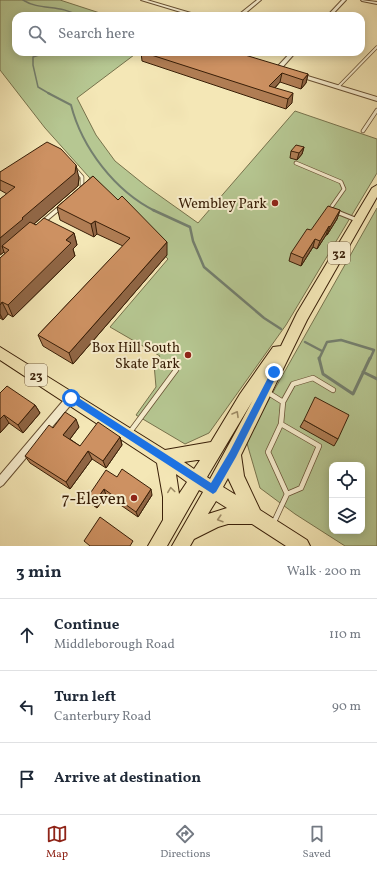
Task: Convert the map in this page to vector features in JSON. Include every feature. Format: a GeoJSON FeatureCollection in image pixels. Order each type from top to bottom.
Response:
{"type":"FeatureCollection","features":[{"type":"Feature","properties":{"kind":"main road","name":"32"},"geometry":{"type":"LineString","coordinates":[[185,539],[233,454],[302,317],[377,188]]}},
{"type":"Feature","properties":{"kind":"main road","name":"32"},"geometry":{"type":"LineString","coordinates":[[157,546],[245,398],[302,317]]}},
{"type":"Feature","properties":{"kind":"main road","name":"23"},"geometry":{"type":"LineString","coordinates":[[0,353],[301,546]]}},
{"type":"Feature","properties":{"kind":"main road"},"geometry":{"type":"LineString","coordinates":[[171,522],[172,499],[164,458],[183,453],[207,451],[216,448]]}},
{"type":"Feature","properties":{"kind":"main road"},"geometry":{"type":"LineString","coordinates":[[185,539],[216,519],[228,516],[254,516],[236,477],[233,454]]}},
{"type":"Feature","properties":{"kind":"street"},"geometry":{"type":"LineString","coordinates":[[143,0],[185,12]]}},
{"type":"Feature","properties":{"kind":"street"},"geometry":{"type":"LineString","coordinates":[[244,12],[259,0]]}},
{"type":"Feature","properties":{"kind":"street"},"geometry":{"type":"LineString","coordinates":[[333,12],[344,0]]}},
{"type":"Feature","properties":{"kind":"street"},"geometry":{"type":"LineString","coordinates":[[363,0],[377,4]]}},
{"type":"Feature","properties":{"kind":"street"},"geometry":{"type":"LineString","coordinates":[[271,67],[280,70],[291,56]]}},
{"type":"Feature","properties":{"kind":"street"},"geometry":{"type":"LineString","coordinates":[[293,73],[377,99]]}},
{"type":"Feature","properties":{"kind":"street"},"geometry":{"type":"LineString","coordinates":[[0,482],[71,398]]}},
{"type":"Feature","properties":{"kind":"lane"},"geometry":{"type":"LineString","coordinates":[[338,87],[377,47]]}},
{"type":"Feature","properties":{"kind":"lane"},"geometry":{"type":"LineString","coordinates":[[363,131],[377,110]]}},
{"type":"Feature","properties":{"kind":"lane"},"geometry":{"type":"LineString","coordinates":[[296,163],[341,182],[344,189],[330,209],[358,220]]}},
{"type":"Feature","properties":{"kind":"lane"},"geometry":{"type":"LineString","coordinates":[[72,166],[82,177],[82,189],[76,194]]}},
{"type":"Feature","properties":{"kind":"lane"},"geometry":{"type":"LineString","coordinates":[[41,225],[64,204]]}},
{"type":"Feature","properties":{"kind":"lane"},"geometry":{"type":"LineString","coordinates":[[128,435],[176,370]]}},
{"type":"Feature","properties":{"kind":"lane"},"geometry":{"type":"LineString","coordinates":[[287,494],[268,452],[281,424],[283,402],[293,384],[313,378],[332,390]]}},
{"type":"Feature","properties":{"kind":"lane"},"geometry":{"type":"LineString","coordinates":[[265,391],[283,402]]}},
{"type":"Feature","properties":{"kind":"lane"},"geometry":{"type":"LineString","coordinates":[[271,527],[287,494],[301,488],[319,446],[281,424]]}},
{"type":"Feature","properties":{"kind":"green space"},"geometry":{"type":"Polygon","coordinates":[[[0,0],[60,0],[97,12],[12,12],[12,56],[133,56],[77,98],[96,135],[115,161],[146,186],[198,223],[295,111],[377,139],[377,173],[286,325],[209,433],[185,444],[136,415],[156,387],[154,364],[160,356],[110,327],[168,259],[97,186],[45,128],[0,70],[0,0]]]}},
{"type":"Feature","properties":{"kind":"green space"},"geometry":{"type":"Polygon","coordinates":[[[377,208],[377,546],[345,546],[295,514],[260,488],[246,440],[377,208]]]}},
{"type":"Feature","properties":{"kind":"building"},"geometry":{"type":"Polygon","coordinates":[[[154,56],[248,56],[308,74],[303,80],[282,73],[269,86],[293,93],[288,99],[154,56]]]}},
{"type":"Feature","properties":{"kind":"building"},"geometry":{"type":"Polygon","coordinates":[[[47,142],[61,149],[76,165],[75,173],[0,238],[0,199],[15,187],[0,180],[0,172],[47,142]]]}},
{"type":"Feature","properties":{"kind":"building"},"geometry":{"type":"Polygon","coordinates":[[[296,145],[304,147],[299,153],[291,151],[296,145]]]}},
{"type":"Feature","properties":{"kind":"building"},"geometry":{"type":"Polygon","coordinates":[[[93,176],[118,200],[122,196],[167,242],[69,353],[38,335],[130,238],[95,221],[91,224],[57,207],[93,176]]]}},
{"type":"Feature","properties":{"kind":"building"},"geometry":{"type":"Polygon","coordinates":[[[328,206],[340,210],[320,241],[315,239],[303,258],[291,253],[307,229],[311,230],[328,206]]]}},
{"type":"Feature","properties":{"kind":"building"},"geometry":{"type":"Polygon","coordinates":[[[44,218],[74,233],[66,240],[71,243],[8,305],[2,302],[0,305],[0,258],[9,250],[2,246],[30,222],[36,225],[44,218]]]}},
{"type":"Feature","properties":{"kind":"building"},"geometry":{"type":"Polygon","coordinates":[[[7,386],[35,405],[18,425],[4,415],[0,419],[0,393],[7,386]]]}},
{"type":"Feature","properties":{"kind":"building"},"geometry":{"type":"Polygon","coordinates":[[[315,397],[349,415],[338,439],[304,420],[315,397]]]}},
{"type":"Feature","properties":{"kind":"building"},"geometry":{"type":"Polygon","coordinates":[[[65,412],[76,419],[63,435],[80,446],[98,422],[120,437],[103,461],[88,451],[66,482],[25,456],[49,425],[53,428],[65,412]]]}},
{"type":"Feature","properties":{"kind":"building"},"geometry":{"type":"Polygon","coordinates":[[[122,469],[151,489],[136,512],[104,489],[94,503],[87,498],[106,470],[117,477],[122,469]]]}},
{"type":"Feature","properties":{"kind":"building"},"geometry":{"type":"Polygon","coordinates":[[[100,517],[133,541],[130,546],[90,546],[84,541],[100,517]]]}},
{"type":"Feature","properties":{"kind":"waterway"},"geometry":{"type":"LineString","coordinates":[[23,0],[36,5],[71,12]]}},
{"type":"Feature","properties":{"kind":"waterway"},"geometry":{"type":"LineString","coordinates":[[36,56],[33,57],[33,65],[38,87],[50,94]]}},
{"type":"Feature","properties":{"kind":"waterway"},"geometry":{"type":"LineString","coordinates":[[48,93],[71,105],[83,137],[102,167],[127,192],[154,211]]}},
{"type":"Feature","properties":{"kind":"waterway"},"geometry":{"type":"LineString","coordinates":[[154,211],[190,227],[193,241],[204,267],[264,318],[281,329]]}},
{"type":"Feature","properties":{"kind":"waterway"},"geometry":{"type":"LineString","coordinates":[[319,359],[327,342],[341,340],[374,350],[370,359]]}},
{"type":"Feature","properties":{"kind":"waterway"},"geometry":{"type":"LineString","coordinates":[[305,342],[322,351]]}},
{"type":"Feature","properties":{"kind":"waterway"},"geometry":{"type":"LineString","coordinates":[[363,372],[370,358]]}},
{"type":"Feature","properties":{"kind":"waterway"},"geometry":{"type":"LineString","coordinates":[[319,359],[323,374],[353,394],[363,372]]}},
{"type":"Feature","properties":{"kind":"waterway"},"geometry":{"type":"LineString","coordinates":[[363,372],[377,379]]}},
{"type":"Feature","properties":{"kind":"place","name":"Wembley Park"},"geometry":{"type":"Point","coordinates":[275,203]}},
{"type":"Feature","properties":{"kind":"place","name":"Box Hill South Skate Park"},"geometry":{"type":"Point","coordinates":[188,355]}},
{"type":"Feature","properties":{"kind":"place","name":"7-Eleven"},"geometry":{"type":"Point","coordinates":[134,498]}},
{"type":"Feature","properties":{"kind":"route"},"geometry":{"type":"LineString","coordinates":[[71,398],[213,489],[233,454],[274,372]]}}]}
